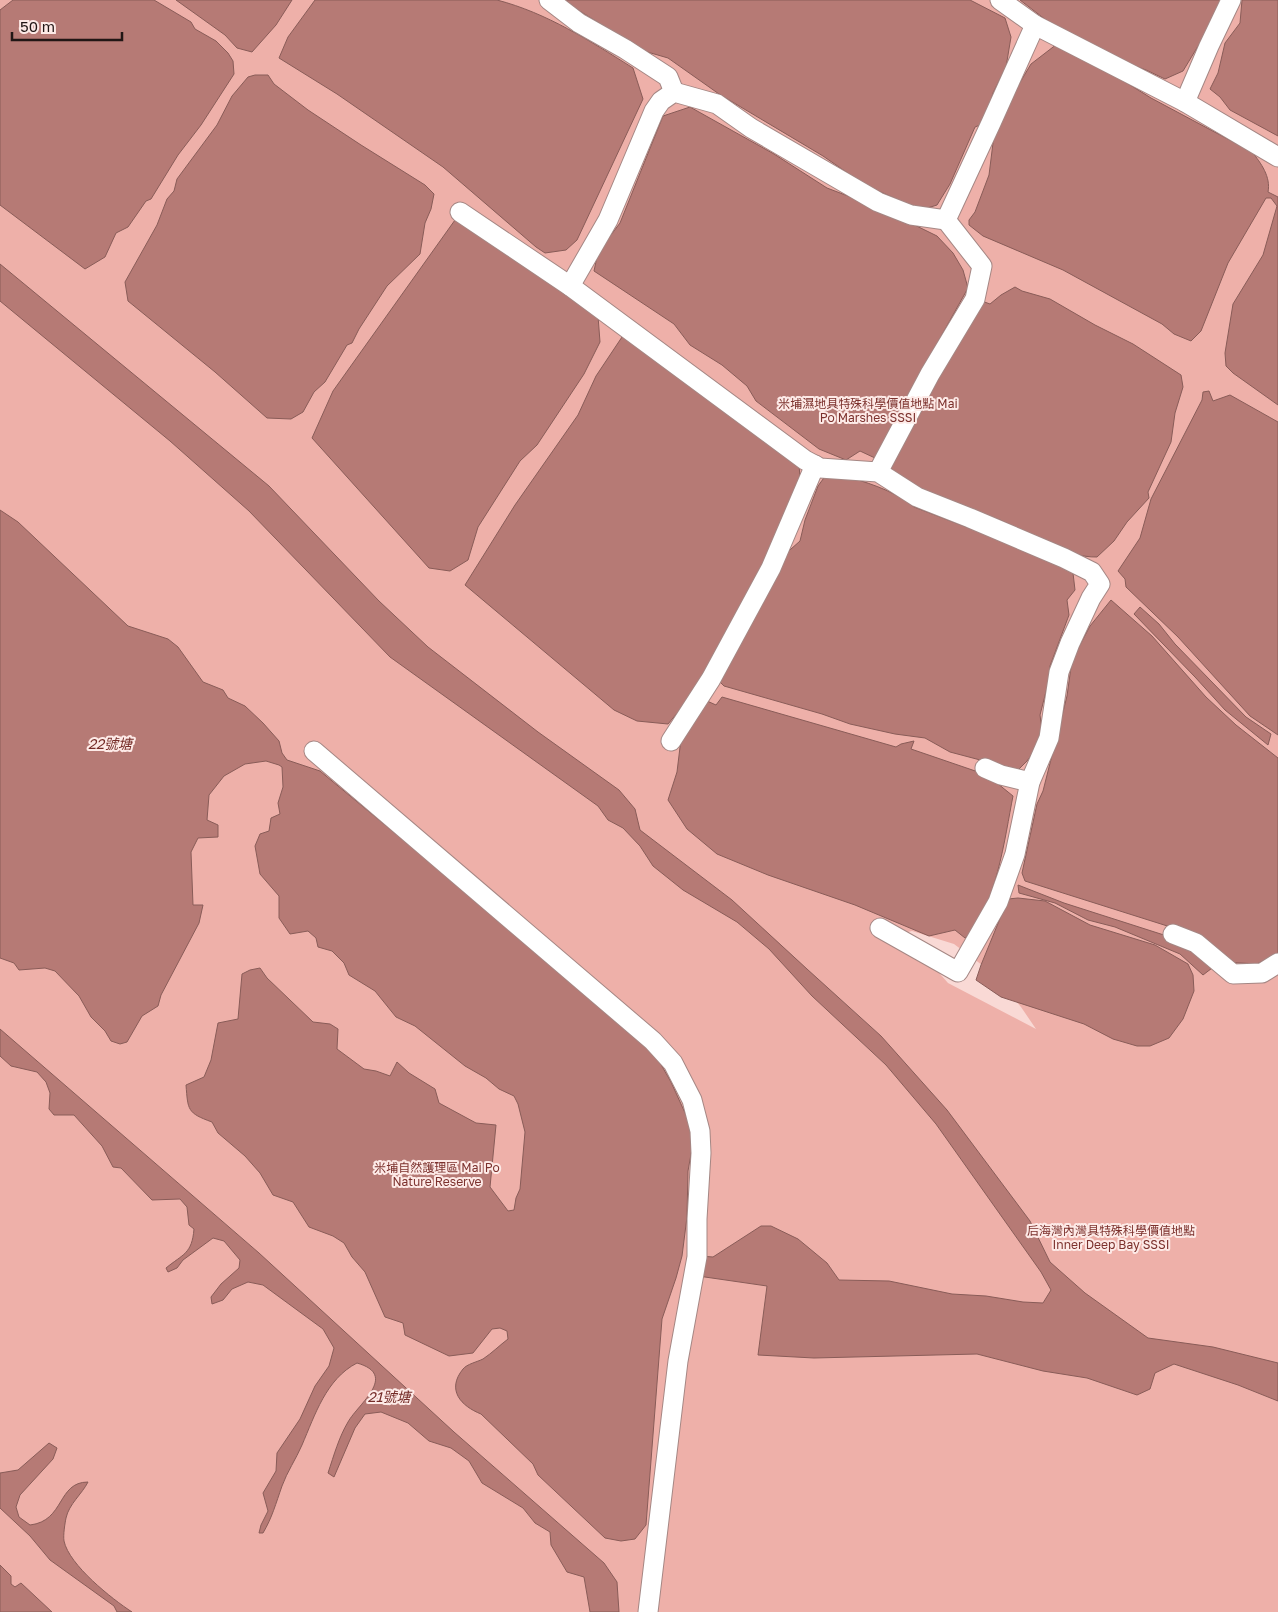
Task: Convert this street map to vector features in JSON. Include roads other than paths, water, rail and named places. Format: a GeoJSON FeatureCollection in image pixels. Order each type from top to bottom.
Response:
{"type":"FeatureCollection","features":[{"type":"Feature","properties":{"kind":"lane"},"geometry":{"type":"LineString","coordinates":[[549,0],[579,23],[625,48],[668,77],[674,92]]}},
{"type":"Feature","properties":{"kind":"lane"},"geometry":{"type":"LineString","coordinates":[[1000,0],[1035,25],[1185,102],[1278,157]]}},
{"type":"Feature","properties":{"kind":"lane"},"geometry":{"type":"LineString","coordinates":[[1185,102],[1208,46],[1231,0]]}},
{"type":"Feature","properties":{"kind":"lane"},"geometry":{"type":"LineString","coordinates":[[946,220],[1035,25]]}},
{"type":"Feature","properties":{"kind":"lane"},"geometry":{"type":"LineString","coordinates":[[570,286],[608,220],[654,111],[661,101],[674,92],[718,104],[751,128],[878,202],[911,215],[946,220],[982,266],[975,299],[930,374],[878,472]]}},
{"type":"Feature","properties":{"kind":"lane"},"geometry":{"type":"LineString","coordinates":[[460,212],[570,286],[805,460],[820,468],[878,472],[917,498],[970,518],[1092,572],[1100,584],[1091,598],[1070,643],[1059,672],[1049,738],[1030,782],[1015,854],[998,902],[958,972],[880,928]]}},
{"type":"Feature","properties":{"kind":"lane"},"geometry":{"type":"LineString","coordinates":[[671,741],[711,679],[771,568],[815,465]]}},
{"type":"Feature","properties":{"kind":"lane"},"geometry":{"type":"LineString","coordinates":[[314,751],[653,1041],[673,1063],[692,1100],[701,1141],[697,1257],[678,1361],[648,1612]]}},
{"type":"Feature","properties":{"kind":"lane"},"geometry":{"type":"LineString","coordinates":[[985,768],[1001,775],[1030,782]]}},
{"type":"Feature","properties":{"kind":"lane"},"geometry":{"type":"LineString","coordinates":[[1173,934],[1196,943],[1233,974],[1262,973],[1278,963]]}},
{"type":"Feature","properties":{"kind":"water"},"geometry":{"type":"Polygon","coordinates":[[[13,0],[154,0],[191,22],[195,29],[216,41],[233,61],[234,74],[201,125],[178,155],[151,199],[146,201],[128,227],[116,233],[105,257],[85,269],[0,205],[0,10],[13,0]]]}},
{"type":"Feature","properties":{"kind":"water"},"geometry":{"type":"Polygon","coordinates":[[[176,0],[292,0],[276,25],[252,52],[237,48],[225,35],[176,0]]]}},
{"type":"Feature","properties":{"kind":"water"},"geometry":{"type":"Polygon","coordinates":[[[315,0],[497,0],[551,20],[633,68],[643,99],[577,240],[566,250],[545,253],[443,167],[337,94],[279,58],[288,37],[315,0]]]}},
{"type":"Feature","properties":{"kind":"water"},"geometry":{"type":"Polygon","coordinates":[[[562,0],[970,0],[1005,18],[1011,37],[1006,67],[993,93],[985,123],[975,127],[950,184],[937,205],[921,210],[865,185],[823,156],[719,94],[668,58],[644,51],[562,0]]]}},
{"type":"Feature","properties":{"kind":"water"},"geometry":{"type":"Polygon","coordinates":[[[1020,0],[1222,0],[1215,18],[1183,71],[1165,79],[1127,63],[1046,20],[1020,0]]]}},
{"type":"Feature","properties":{"kind":"water"},"geometry":{"type":"Polygon","coordinates":[[[1242,0],[1278,0],[1278,136],[1230,110],[1220,97],[1210,89],[1218,73],[1225,43],[1240,23],[1242,0]]]}},
{"type":"Feature","properties":{"kind":"water"},"geometry":{"type":"Polygon","coordinates":[[[1057,44],[1098,65],[1151,98],[1252,152],[1262,166],[1267,176],[1268,192],[1278,197],[1278,405],[1233,373],[1226,366],[1225,353],[1233,304],[1263,255],[1277,206],[1271,198],[1266,198],[1228,263],[1201,331],[1191,341],[1174,334],[1162,324],[1063,270],[983,236],[969,225],[969,220],[975,212],[989,175],[993,143],[991,131],[1031,64],[1057,44]]]}},
{"type":"Feature","properties":{"kind":"water"},"geometry":{"type":"Polygon","coordinates":[[[268,75],[274,84],[308,110],[425,185],[434,194],[431,209],[425,223],[420,254],[387,286],[352,343],[347,345],[325,382],[314,392],[303,412],[291,419],[267,418],[215,372],[128,301],[125,282],[157,225],[167,199],[174,191],[177,179],[217,125],[232,96],[248,77],[268,75]]]}},
{"type":"Feature","properties":{"kind":"water"},"geometry":{"type":"Polygon","coordinates":[[[690,107],[774,154],[827,188],[882,209],[937,236],[953,253],[963,270],[968,288],[929,358],[917,386],[875,458],[860,451],[846,460],[819,449],[756,401],[747,386],[722,365],[690,345],[674,324],[594,271],[598,252],[620,223],[663,116],[690,107]]]}},
{"type":"Feature","properties":{"kind":"water"},"geometry":{"type":"Polygon","coordinates":[[[455,220],[491,241],[598,316],[600,342],[584,374],[537,445],[520,461],[478,527],[468,560],[450,571],[429,568],[312,438],[333,391],[455,220]]]}},
{"type":"Feature","properties":{"kind":"water"},"geometry":{"type":"Polygon","coordinates":[[[0,264],[269,486],[379,601],[428,647],[538,732],[619,790],[635,809],[640,830],[732,900],[881,1036],[947,1110],[1030,1221],[1050,1262],[1085,1293],[1148,1338],[1213,1347],[1278,1363],[1278,1401],[1238,1385],[1174,1364],[1155,1373],[1150,1389],[1137,1395],[1087,1378],[1043,1371],[977,1354],[814,1358],[758,1355],[767,1286],[698,1276],[700,1256],[713,1257],[761,1226],[771,1226],[798,1239],[827,1263],[839,1280],[889,1281],[952,1294],[1043,1303],[1051,1290],[1041,1272],[936,1124],[886,1065],[812,996],[769,949],[737,922],[683,890],[653,866],[640,846],[623,828],[608,820],[598,806],[390,657],[249,511],[170,441],[0,301],[0,264]]]}},
{"type":"Feature","properties":{"kind":"water"},"geometry":{"type":"Polygon","coordinates":[[[1015,287],[1022,291],[1050,299],[1133,344],[1181,375],[1183,387],[1175,413],[1171,442],[1148,492],[1149,498],[1127,522],[1114,541],[1097,557],[1085,556],[1060,549],[1000,520],[947,502],[890,472],[893,462],[979,300],[990,304],[1015,287]]]}},
{"type":"Feature","properties":{"kind":"water"},"geometry":{"type":"Polygon","coordinates":[[[624,334],[799,465],[800,477],[780,536],[694,693],[668,724],[637,721],[614,710],[465,585],[515,505],[578,415],[596,376],[624,334]]]}},
{"type":"Feature","properties":{"kind":"water"},"geometry":{"type":"Polygon","coordinates":[[[1209,391],[1213,401],[1230,395],[1278,422],[1278,735],[1250,716],[1178,637],[1126,587],[1125,579],[1118,571],[1140,538],[1151,499],[1202,400],[1203,392],[1209,391]]]}},
{"type":"Feature","properties":{"kind":"water"},"geometry":{"type":"Polygon","coordinates":[[[838,474],[878,487],[897,495],[914,507],[1063,564],[1073,573],[1075,590],[1067,600],[1069,615],[1050,666],[1050,676],[1040,715],[1042,731],[1037,747],[1018,770],[950,752],[925,738],[895,734],[850,724],[724,686],[717,679],[773,565],[800,541],[805,520],[818,486],[826,475],[838,474]]]}},
{"type":"Feature","properties":{"kind":"water","name":"22號塘"},"geometry":{"type":"Polygon","coordinates":[[[0,510],[18,522],[128,626],[168,639],[178,647],[203,682],[223,690],[228,698],[245,706],[263,723],[279,741],[282,753],[287,760],[320,771],[632,1030],[659,1061],[691,1126],[693,1143],[688,1171],[687,1217],[682,1256],[662,1319],[646,1525],[635,1539],[621,1541],[605,1538],[538,1475],[533,1464],[481,1414],[467,1407],[458,1396],[456,1384],[463,1369],[483,1359],[508,1339],[507,1331],[500,1328],[492,1329],[473,1353],[449,1356],[405,1335],[403,1323],[385,1317],[365,1272],[352,1257],[344,1243],[333,1236],[309,1227],[293,1202],[273,1195],[260,1173],[245,1156],[218,1133],[212,1122],[190,1110],[186,1085],[204,1077],[211,1060],[218,1023],[238,1019],[242,974],[260,968],[267,978],[313,1022],[330,1024],[338,1029],[337,1049],[364,1069],[390,1076],[397,1062],[409,1073],[435,1089],[439,1103],[476,1123],[496,1125],[490,1187],[508,1211],[514,1210],[520,1189],[525,1132],[514,1096],[499,1089],[486,1078],[465,1066],[415,1026],[396,1017],[375,991],[349,975],[344,963],[332,951],[318,947],[316,938],[308,931],[290,934],[279,918],[279,896],[260,874],[255,846],[260,834],[269,831],[271,818],[280,814],[278,803],[283,787],[282,767],[266,761],[245,764],[224,776],[209,795],[207,820],[218,825],[218,837],[198,838],[191,852],[193,905],[203,905],[199,923],[161,995],[158,1006],[142,1016],[127,1042],[120,1044],[111,1041],[105,1031],[91,1017],[79,996],[55,971],[45,968],[19,970],[14,963],[0,958],[0,510]]]}},
{"type":"Feature","properties":{"kind":"water"},"geometry":{"type":"Polygon","coordinates":[[[1111,600],[1152,636],[1206,697],[1236,725],[1278,758],[1278,953],[1257,964],[1224,962],[1180,930],[1025,881],[1022,873],[1037,804],[1043,791],[1067,696],[1072,660],[1090,626],[1111,600]]]}},
{"type":"Feature","properties":{"kind":"water"},"geometry":{"type":"Polygon","coordinates":[[[1140,607],[1159,624],[1175,644],[1246,717],[1271,734],[1268,745],[1225,710],[1134,614],[1140,607]]]}},
{"type":"Feature","properties":{"kind":"water"},"geometry":{"type":"Polygon","coordinates":[[[722,697],[896,747],[914,741],[911,749],[987,775],[1013,796],[998,871],[992,891],[976,926],[965,938],[955,930],[929,936],[855,905],[768,875],[717,854],[687,829],[668,800],[677,772],[681,739],[707,701],[716,705],[722,697]]]}},
{"type":"Feature","properties":{"kind":"water"},"geometry":{"type":"Polygon","coordinates":[[[1018,885],[1064,903],[1167,936],[1216,965],[1203,975],[1180,954],[1115,927],[1088,920],[1055,903],[1019,893],[1018,885]]]}},
{"type":"Feature","properties":{"kind":"water"},"geometry":{"type":"Polygon","coordinates":[[[1018,898],[1045,901],[1090,925],[1155,945],[1188,964],[1193,975],[1194,991],[1183,1019],[1169,1038],[1150,1046],[1137,1046],[1113,1039],[1084,1024],[1001,997],[976,980],[1008,899],[1018,898]]]}},
{"type":"Feature","properties":{"kind":"water","name":"21號塘"},"geometry":{"type":"Polygon","coordinates":[[[0,1029],[259,1253],[454,1432],[604,1563],[617,1582],[619,1612],[590,1612],[584,1577],[567,1572],[551,1545],[550,1532],[535,1523],[523,1508],[482,1483],[469,1461],[451,1448],[429,1441],[408,1423],[381,1412],[365,1414],[355,1428],[334,1477],[328,1473],[345,1428],[372,1390],[375,1382],[375,1375],[369,1368],[357,1363],[337,1378],[329,1388],[284,1481],[269,1522],[263,1533],[259,1533],[268,1511],[263,1493],[276,1471],[277,1453],[300,1419],[315,1386],[329,1366],[334,1348],[323,1329],[263,1285],[248,1282],[232,1289],[223,1300],[212,1304],[211,1297],[221,1284],[239,1268],[240,1260],[224,1241],[213,1238],[183,1260],[177,1268],[168,1272],[166,1268],[186,1253],[191,1244],[194,1229],[189,1225],[187,1207],[180,1199],[152,1200],[121,1168],[113,1167],[102,1146],[74,1115],[54,1115],[49,1109],[50,1093],[46,1082],[37,1072],[11,1066],[0,1056],[0,1029]]]}},
{"type":"Feature","properties":{"kind":"water"},"geometry":{"type":"Polygon","coordinates":[[[49,1443],[57,1448],[53,1459],[20,1495],[16,1507],[19,1517],[30,1525],[41,1522],[56,1510],[71,1488],[88,1482],[68,1513],[64,1529],[64,1541],[82,1571],[132,1612],[117,1612],[114,1606],[50,1560],[30,1536],[0,1508],[0,1473],[18,1470],[49,1443]]]}},
{"type":"Feature","properties":{"kind":"water"},"geometry":{"type":"Polygon","coordinates":[[[0,1565],[11,1576],[11,1584],[15,1587],[21,1583],[52,1612],[0,1612],[0,1565]]]}},
{"type":"Feature","properties":{"kind":"park label","name":"米埔濕地具特殊科學價值地點 Mai Po Marshes SSSI"},"geometry":{"type":"Point","coordinates":[868,411]}},
{"type":"Feature","properties":{"kind":"park label","name":"米埔自然護理區 Mai Po Nature Reserve"},"geometry":{"type":"Point","coordinates":[437,1175]}},
{"type":"Feature","properties":{"kind":"park label","name":"后海灣內灣具特殊科學價值地點 Inner Deep Bay SSSI"},"geometry":{"type":"Point","coordinates":[1111,1238]}}]}
